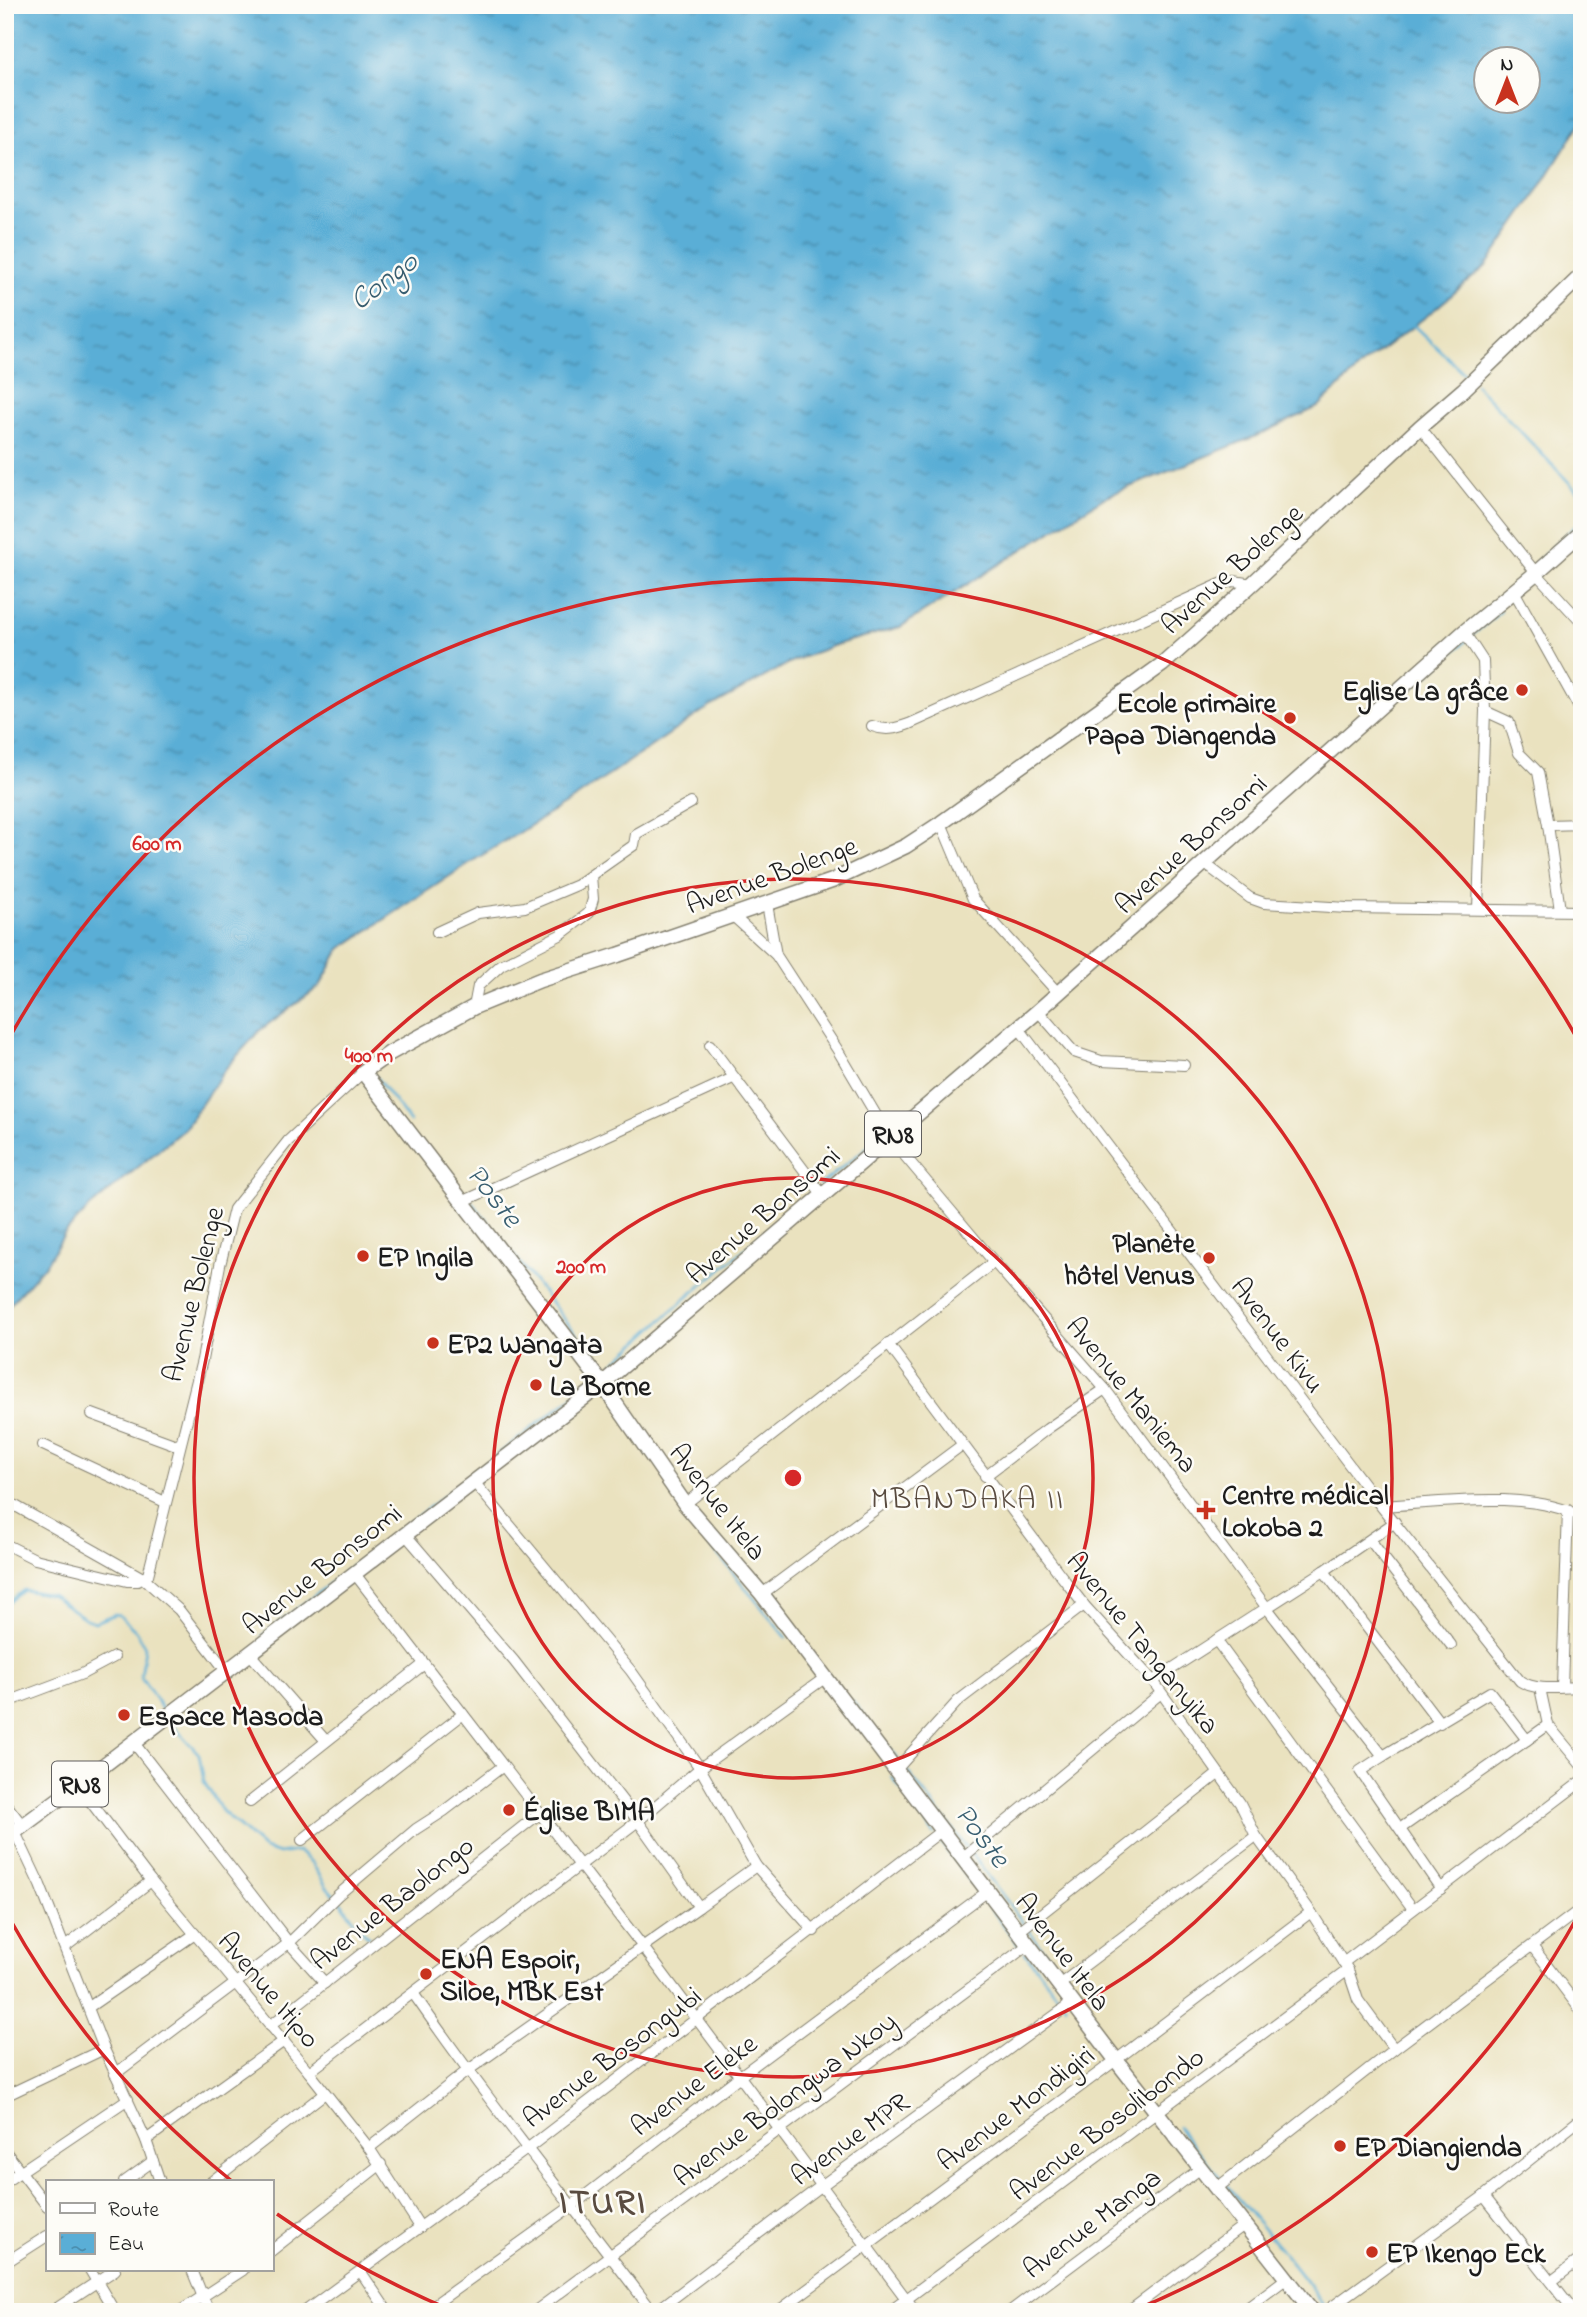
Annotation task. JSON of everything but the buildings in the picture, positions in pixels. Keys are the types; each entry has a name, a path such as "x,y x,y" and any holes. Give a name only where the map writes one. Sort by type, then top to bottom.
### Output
{"street":[{"name":"Avenue Bolenge","path":"143,1578 148,1575 202,1360 234,1209 288,1141 363,1072 390,1053 474,1007 540,980 832,881 906,846 1163,664 1463,390 1582,275"},
{"path":"1420,427 1536,573 1582,623"},
{"name":"Avenue Bonsomi","path":"14,1832 78,1786 602,1384 1038,1011 1464,632 1582,531"},
{"path":"872,726 895,729 909,724 1223,583 1234,581 1252,584"},
{"path":"1514,591 1582,713"},
{"path":"1464,632 1483,661 1485,711 1478,909"},
{"path":"1485,711 1509,722 1519,753 1538,772 1560,910"},
{"path":"437,932 478,913 525,907 576,886 634,845 636,834 691,803"},
{"path":"941,823 973,899 1058,993"},
{"path":"1548,825 1582,824"},
{"path":"1204,863 1250,898 1264,903 1348,908 1582,911"},
{"path":"474,1007 478,986 501,965 560,935 589,913 593,899 591,876"},
{"path":"767,904 776,955"},
{"path":"733,916 776,955"},
{"name":"Avenue Maniema","path":"776,955 837,1049 889,1137 1105,1389 1267,1608 1383,1756"},
{"path":"1038,1011 1074,1052 1101,1061 1184,1065"},
{"name":"Avenue Kivu","path":"1018,1027 1382,1506 1520,1681 1540,1688"},
{"path":"710,1045 822,1194"},
{"name":"Avenue Itela","path":"363,1072 602,1384 685,1504 762,1594 1072,2003 1312,2312"},
{"path":"463,1202 733,1078"},
{"path":"685,1504 994,1262"},
{"name":"Avenue Tanganyika","path":"888,1344 1084,1605 1153,1681 1240,1803 1256,1836 1346,1966 1358,2000 1394,2049"},
{"path":"985,1476 1105,1389"},
{"path":"92,1414 179,1446"},
{"path":"43,1445 165,1502"},
{"path":"762,1594 962,1445"},
{"path":"474,1482 631,1671 700,1768 756,1866 814,1931"},
{"path":"5,1500 143,1578 179,1610 227,1672"},
{"path":"1382,1506 1514,1500 1568,1510 1582,1517"},
{"path":"1562,1687 1568,1510"},
{"path":"1153,1681 1395,1522"},
{"path":"405,1534 514,1661 638,1821 699,1907"},
{"path":"1370,1540 1451,1645"},
{"path":"5,1544 35,1559 127,1581 143,1578"},
{"path":"1324,1571 1440,1723"},
{"path":"355,1574 643,1947 916,2312"},
{"path":"895,1771 958,1701 1084,1605"},
{"path":"1216,1640 1413,1909"},
{"path":"250,1654 326,1741"},
{"path":"5,1703 82,1674 114,1657"},
{"path":"250,1802 424,1664"},
{"path":"309,2072 638,1821 700,1768 826,1677"},
{"path":"1582,1687 1540,1688 1548,1725 1582,1766"},
{"path":"1441,1889 1360,1771 1490,1692 1527,1740"},
{"path":"962,1858 1161,1693"},
{"path":"302,1840 463,1714"},
{"path":"1401,1828 1548,1725"},
{"path":"134,1743 289,1944 325,1983"},
{"path":"115,2074 289,1944 338,1895 406,1837 503,1766"},
{"path":"1018,1932 1218,1773"},
{"name":"Avenue Bosolibondo","path":"889,2312 1157,2113 1346,1966 1413,1909 1582,1781"},
{"name":"Avenue Itipo","path":"78,1786 151,1881 369,2148 420,2227"},
{"path":"5,1803 14,1832 40,1885 104,2049 146,2140 159,2180"},
{"name":"Avenue Baolongo","path":"270,2026 540,1813"},
{"name":"Avenue Bosongubi","path":"304,2312 527,2149 941,1831"},
{"path":"1059,1985 1256,1836"},
{"path":"369,2148 467,2071 756,1866"},
{"path":"65,1947 151,1881"},
{"name":"Avenue Eleke","path":"424,2312 573,2205 740,2076 988,1891"},
{"path":"1217,2189 1394,2049 1582,1908"},
{"name":"Avenue Mondigiri","path":"777,2312 1311,1912"},
{"path":"89,2007 195,1934"},
{"name":"Avenue Bolongwa Nkoy","path":"534,2312 1028,1945"},
{"path":"1532,1946 1582,2012"},
{"path":"413,1993 467,2071 654,2312"},
{"name":"Avenue MPR","path":"654,2312 1072,2003"},
{"path":"146,2140 284,2041"},
{"path":"5,2096 104,2049"},
{"path":"214,2180 325,2093"},
{"path":"5,2182 128,2099"},
{"path":"1325,2312 1484,2196 1582,2118"},
{"path":"5,2151 46,2205"},
{"path":"127,2180 153,2161"},
{"path":"273,2249 381,2164"},
{"name":"Avenue Manga","path":"1009,2312 1201,2168"},
{"path":"1484,2196 1575,2312"},
{"path":"1128,2312 1244,2225"},
{"path":"5,2263 46,2237"},
{"path":"1552,2281 1582,2259"},
{"path":"91,2272 115,2312"},
{"path":"51,2312 112,2272"},
{"path":"193,2272 209,2312"},
{"path":"179,2312 240,2272"},
{"path":"361,2272 388,2312"},
{"path":"1242,2312 1287,2278"}],"water":[{"name":"Congo","path":"5,5 1582,5 1582,121 1534,197 1486,266 1365,363 1318,407 1261,434 1107,496 900,627 838,644 793,661 703,711 577,797 471,862 340,949 320,986 260,1030 226,1068 185,1128 89,1208 65,1233 46,1264 5,1310"}],"waterway":[{"path":"1412,324 1468,377"},
{"path":"1475,384 1582,496"},
{"path":"1533,566 1582,520"},
{"path":"1471,636 1501,611"},
{"path":"1413,687 1466,641"},
{"name":"Poste","path":"376,1077 410,1122"},
{"path":"820,1185 880,1137"},
{"path":"600,1376 684,1300 815,1190"},
{"name":"Poste","path":"472,1202 606,1372"},
{"name":"Poste","path":"613,1380 637,1423"},
{"path":"262,1636 592,1382"},
{"path":"695,1527 787,1638"},
{"path":"5,1605 24,1590 51,1595 86,1619 95,1622 119,1615 136,1631 145,1647 141,1677 164,1712"},
{"name":"Poste","path":"853,1702 967,1848"},
{"path":"169,1721 199,1754 204,1782 222,1811 264,1849 279,1854 298,1851 312,1863 334,1895"},
{"path":"892,1777 934,1834"},
{"path":"938,1839 1021,1948"},
{"name":"Poste","path":"971,1853 1024,1924"},
{"path":"339,1900 369,1937"},
{"name":"Poste","path":"1028,1929 1064,1977"},
{"path":"1025,1953 1066,2006"},
{"name":"Poste","path":"1067,1983 1088,2011"},
{"name":"Poste","path":"1178,2127 1272,2239 1326,2309"}],"place":[{"name":"Eglise La grâce","path":"1522,690"},
{"name":"Ecole primaire Papa Diangenda","path":"1290,718"},
{"name":"EP Ingila","path":"363,1256"},
{"name":"Planète hôtel Venus","path":"1209,1258"},
{"name":"EP2 Wangata","path":"433,1343"},
{"name":"La Borne","path":"536,1385"},
{"name":"Centre médical Lokoba 2","path":"1206,1510"},
{"name":"Espace Masoda","path":"124,1715"},
{"name":"Église BIMA","path":"509,1810"},
{"name":"ENA Espoir, Siloe, MBK Est","path":"426,1974"},
{"name":"EP Diangienda","path":"1340,2146"},
{"name":"EP Ikengo Eck","path":"1372,2252"}],"district":[{"name":"MBANDAKA II","path":"968,1498"},
{"name":"ITURI","path":"603,2201"}]}
